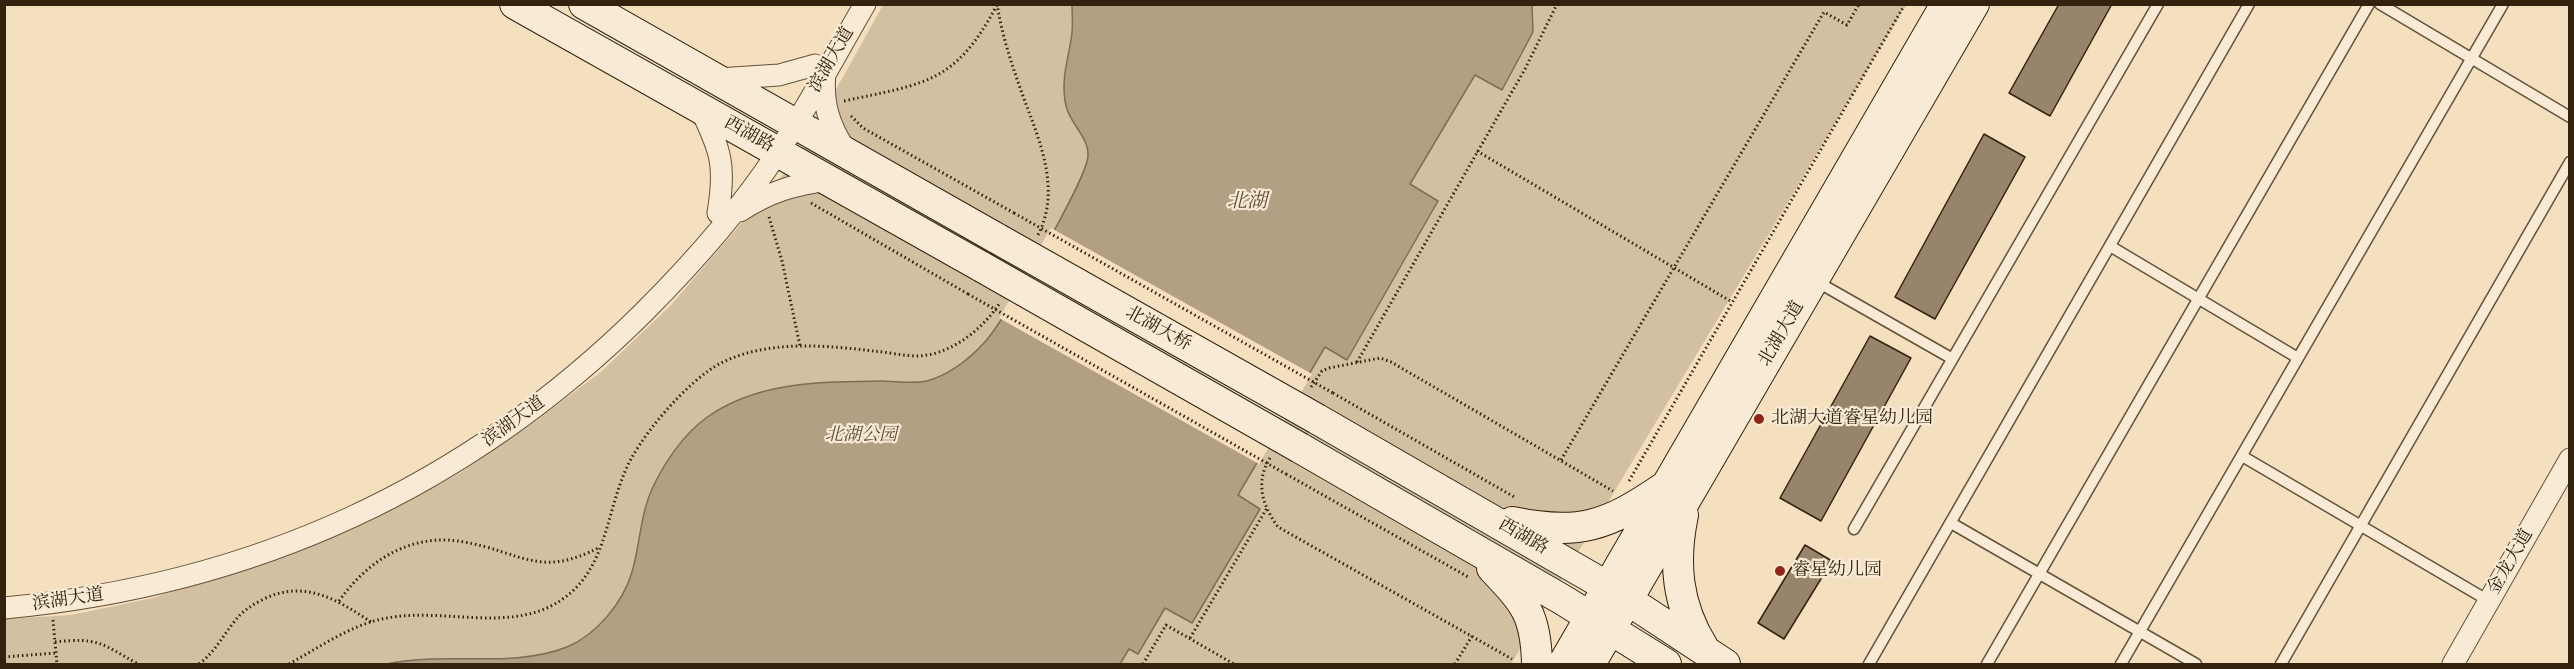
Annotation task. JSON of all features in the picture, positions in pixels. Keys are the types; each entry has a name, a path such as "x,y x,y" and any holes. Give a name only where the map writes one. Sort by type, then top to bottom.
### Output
{"main road":[{"name":"西湖路","path":"515,4 982,267"},
{"name":"西湖路","path":"584,4 998,239"},
{"name":"北湖大道","path":"1563,664 1601,623 1677,492 1946,4"},
{"name":"北湖大道","path":"1677,492 1813,280 1974,4"},
{"name":"北湖大桥","path":"998,239 1317,418"},
{"name":"北湖大桥","path":"982,267 1300,448"},
{"name":"西湖路","path":"1317,418 1618,593 1715,657"},
{"name":"西湖路","path":"1300,448 1472,546 1666,664"},
{"path":"1487,516 1546,529 1577,528 1602,523 1677,492 1679,590 1690,626 1715,657"},
{"path":"1472,546 1515,592 1528,610 1535,629 1537,664"},
{"name":"北湖大道","path":"1590,664 1601,623"}],"street":[{"name":"滨湖大道","path":"820,68 850,4"},
{"name":"滨湖大道","path":"4,608 51,603 172,582 251,559 391,500 448,468 513,425 586,366 678,278 773,148 820,68 865,4"},
{"path":"717,79 770,76 820,68 835,103 835,136 846,152"},
{"path":"700,108 720,152 723,170 722,217 787,187 829,180"},
{"name":"滨湖大道","path":"4,594 94,584 169,568 247,546 387,488 452,450 560,370 669,270 722,217"},
{"name":"金龙大道","path":"2456,663 2488,601 2570,459"}],"lane":[{"path":"1854,529 2158,4"},
{"path":"1869,664 2249,4"},
{"path":"1987,664 2369,4"},
{"path":"2379,4 2570,117"},
{"path":"2121,664 2503,4"},
{"path":"2281,664 2570,162"},
{"path":"2110,246 2298,358"},
{"path":"1813,280 1951,358"},
{"path":"2242,456 2488,601"},
{"path":"1951,523 2196,664"}],"path":[{"path":"835,103 916,85 940,76 981,36 997,4"},
{"path":"997,4 1016,76 1043,148 1048,191 1042,227 1037,237"},
{"path":"1357,362 1525,69 1557,4"},
{"path":"1561,460 1824,12 1847,26 1859,4"},
{"path":"1625,486 1905,4"},
{"path":"835,103 863,128 1519,500"},
{"path":"1477,151 1732,302"},
{"path":"762,197 783,261 800,346"},
{"path":"805,201 1471,578"},
{"path":"289,664 372,622 388,618 430,615 511,618 543,612 566,597 590,571 601,547 624,474 660,417 720,363 760,350 800,346 842,347 919,356 950,348 977,329 1002,300"},
{"path":"1190,638 1267,508"},
{"path":"339,601 353,582 370,567 388,555 428,540 466,542 528,562 546,563 581,557 601,547"},
{"path":"199,664 209,657 247,609 271,596 289,591 307,590 339,601 372,622"},
{"path":"51,603 57,664"},
{"path":"1143,664 1166,624 1234,664"},
{"path":"1455,664 1472,636"},
{"path":"56,642 91,640 106,644 138,664"},
{"path":"4,657 56,653"}],"green space":[{"name":"北湖公园","path":"883,5 1906,5 1511,664 5,664 5,619 71,615 153,598 302,549 376,517 455,476 536,421 602,371 672,304 799,156"}],"water":[{"name":"北湖","path":"1072,5 1532,5 1533,32 1502,90 1475,75 1410,184 1438,201 1347,360 1325,347 1238,495 1260,509 1192,623 1165,608 1138,654 1129,649 1120,664 387,664 409,660 523,657 546,654 578,642 607,617 622,595 632,572 645,510 652,489 675,450 706,418 746,397 790,386 836,382 927,381 950,371 977,350 993,332 1042,252 1074,193 1088,156 1086,143 1068,113 1064,96 1064,78 1072,30"}],"pier":[{"path":"1051,228 1312,374 1259,464 999,318"}],"building":[{"path":"2059,4 2112,4 2050,116 2009,93"},
{"path":"1984,134 2025,157 1935,319 1895,297"},
{"path":"1870,336 1911,358 1821,521 1780,498"},
{"path":"1805,545 1832,561 1784,639 1758,623"}],"place":[{"name":"北湖大道睿星幼儿园","path":"1759,419"},
{"name":"睿星幼儿园","path":"1780,571"}]}
